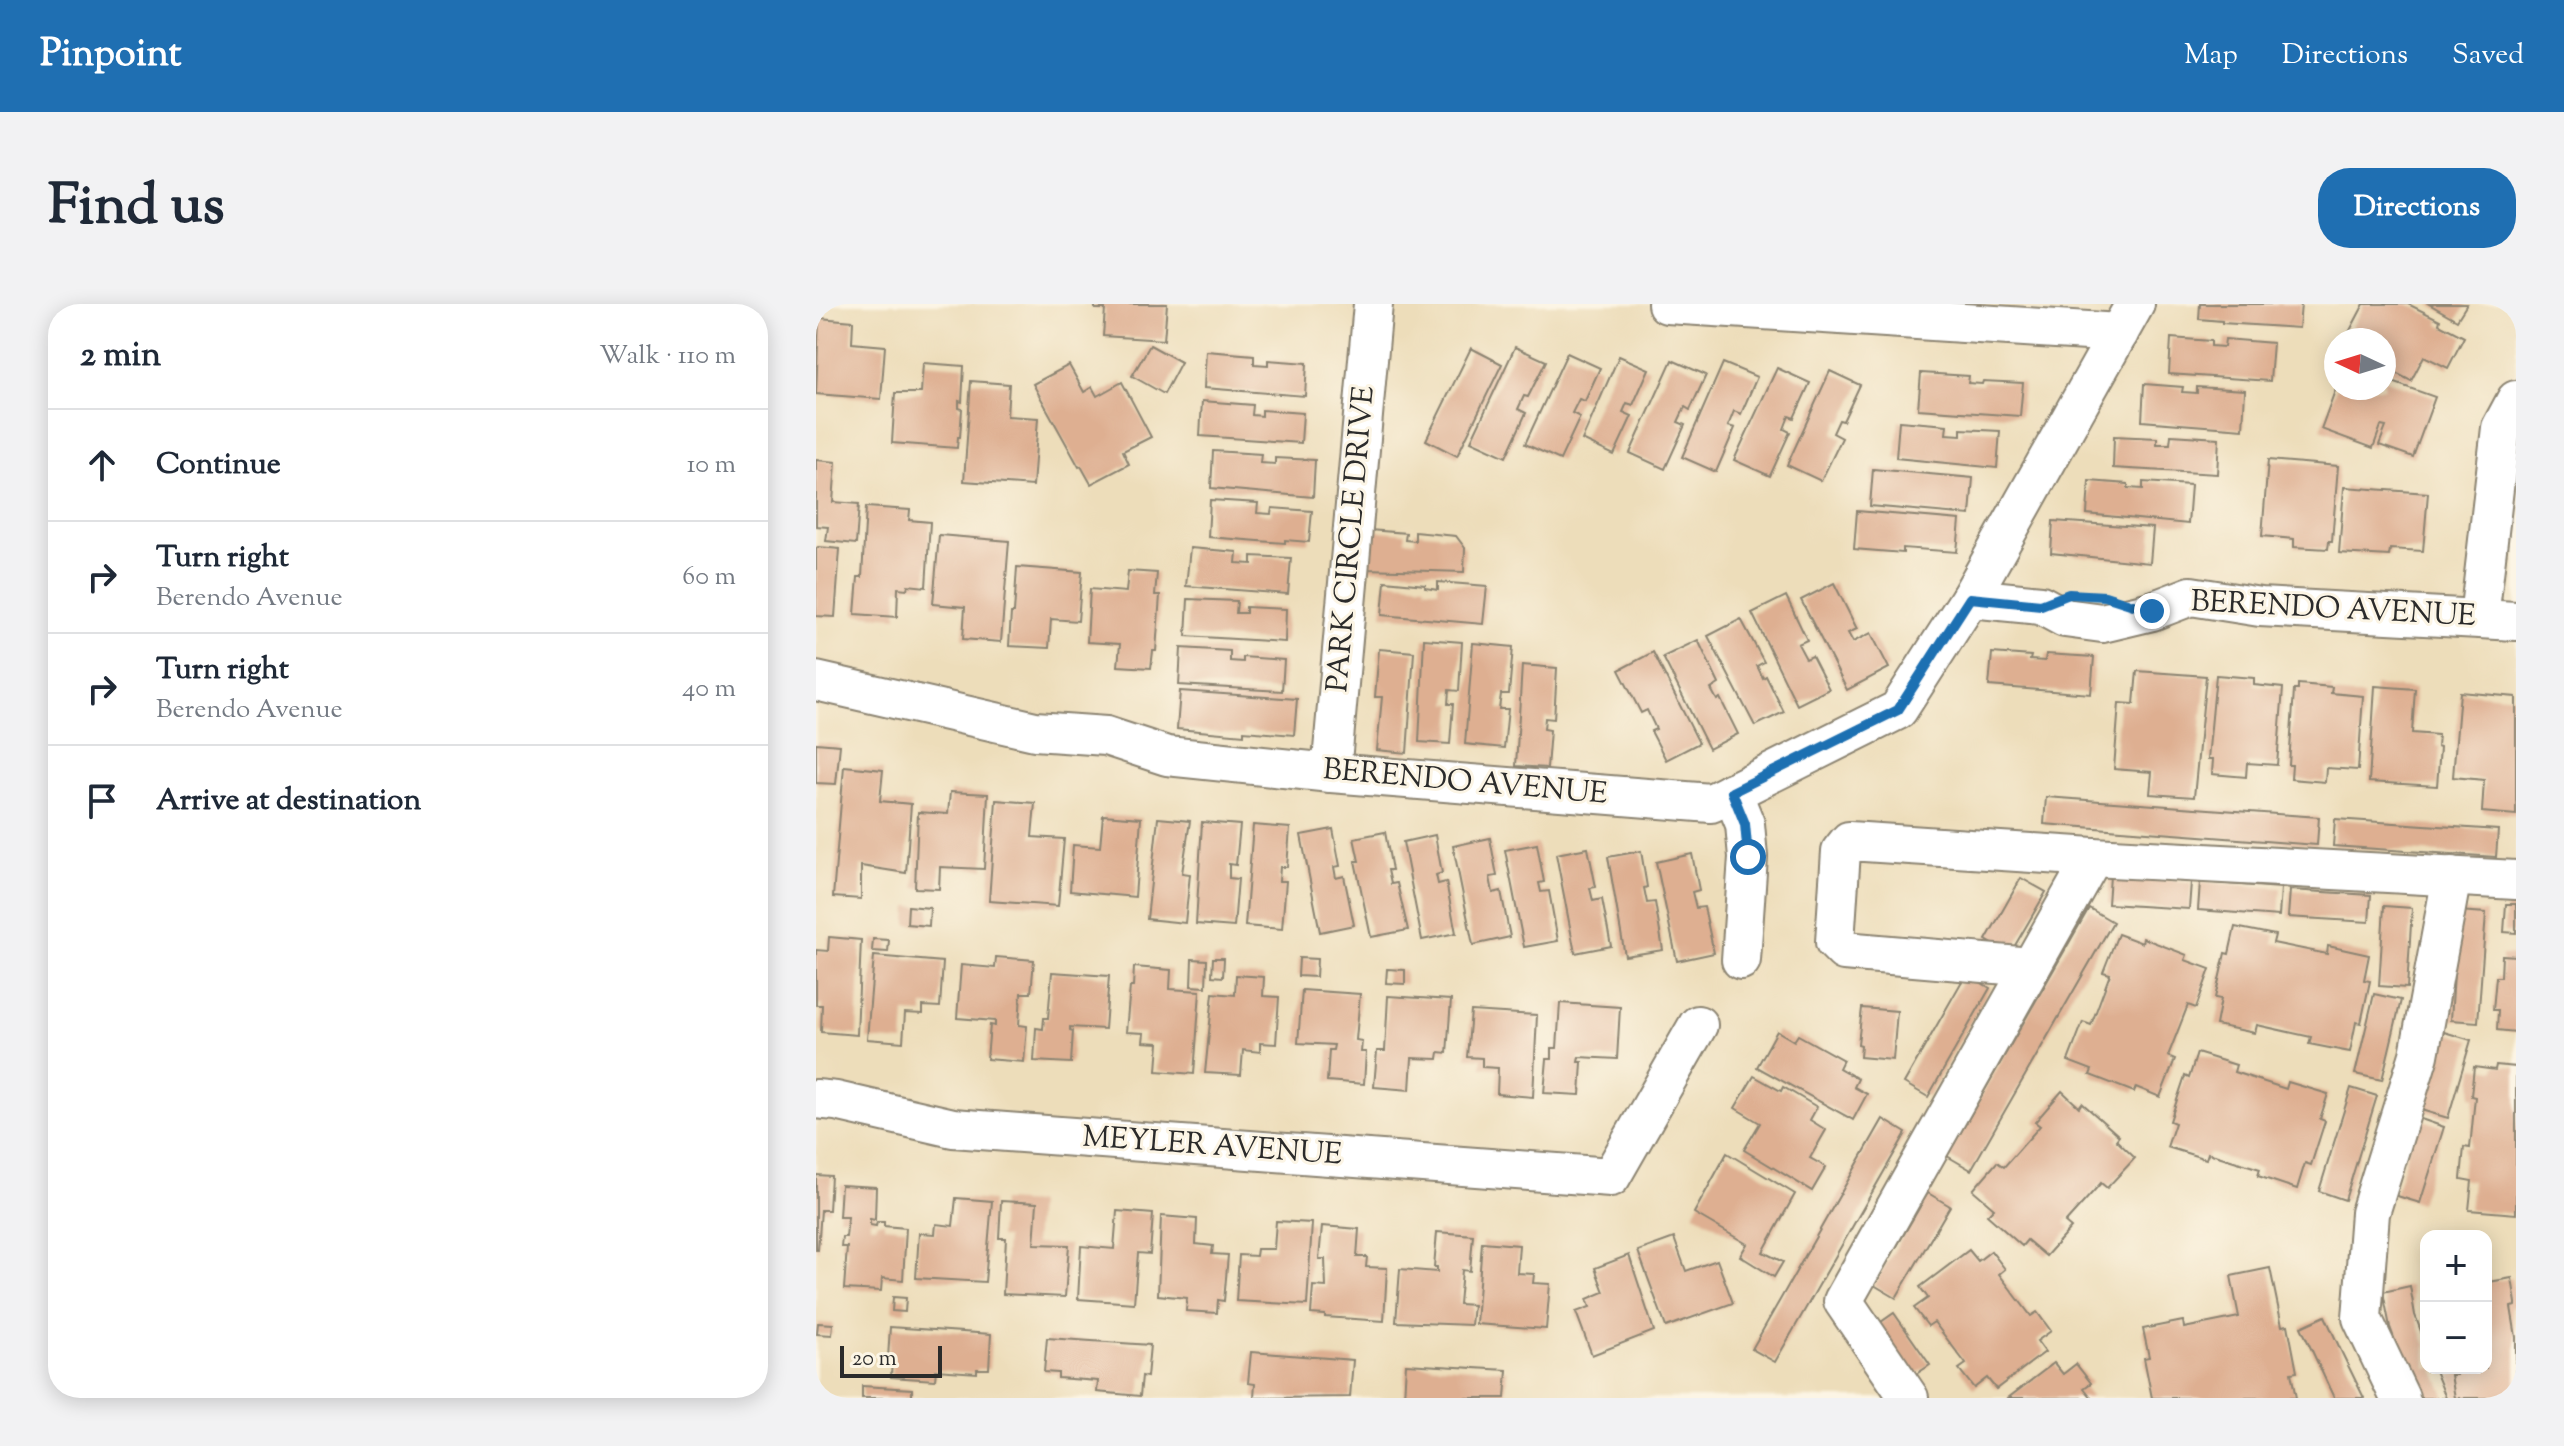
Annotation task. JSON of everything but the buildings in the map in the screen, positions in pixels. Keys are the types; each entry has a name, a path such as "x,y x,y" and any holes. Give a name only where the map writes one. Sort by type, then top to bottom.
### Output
{"street":[{"name":"PARK CIRCLE DRIVE","path":"1331,773 1373,304"},
{"path":"1667,304 2127,318 1970,598"},
{"path":"2498,619 2501,428 2516,400"},
{"name":"BERENDO AVENUE","path":"816,681 1035,731 1106,736 1167,756 1331,773 1711,803 1898,710 1970,598 2041,605 2069,594 2105,596 2152,611 2191,596 2260,607 2498,619"},
{"path":"1732,792 1745,824 1748,857 1741,960"},
{"path":"2031,967 1844,951 1835,942 1841,851 1849,841 2516,880"},
{"path":"1909,1398 1843,1301 2093,857"},
{"path":"2400,1398 2362,1318 2370,1213 2419,1055 2452,876"},
{"name":"MEYLER AVENUE","path":"816,1099 953,1128 1611,1177 1698,1025"}],"route":[{"path":"1748,857 1745,824 1732,792 1898,710 1970,598 2041,605 2069,594 2105,596 2152,611"}]}
